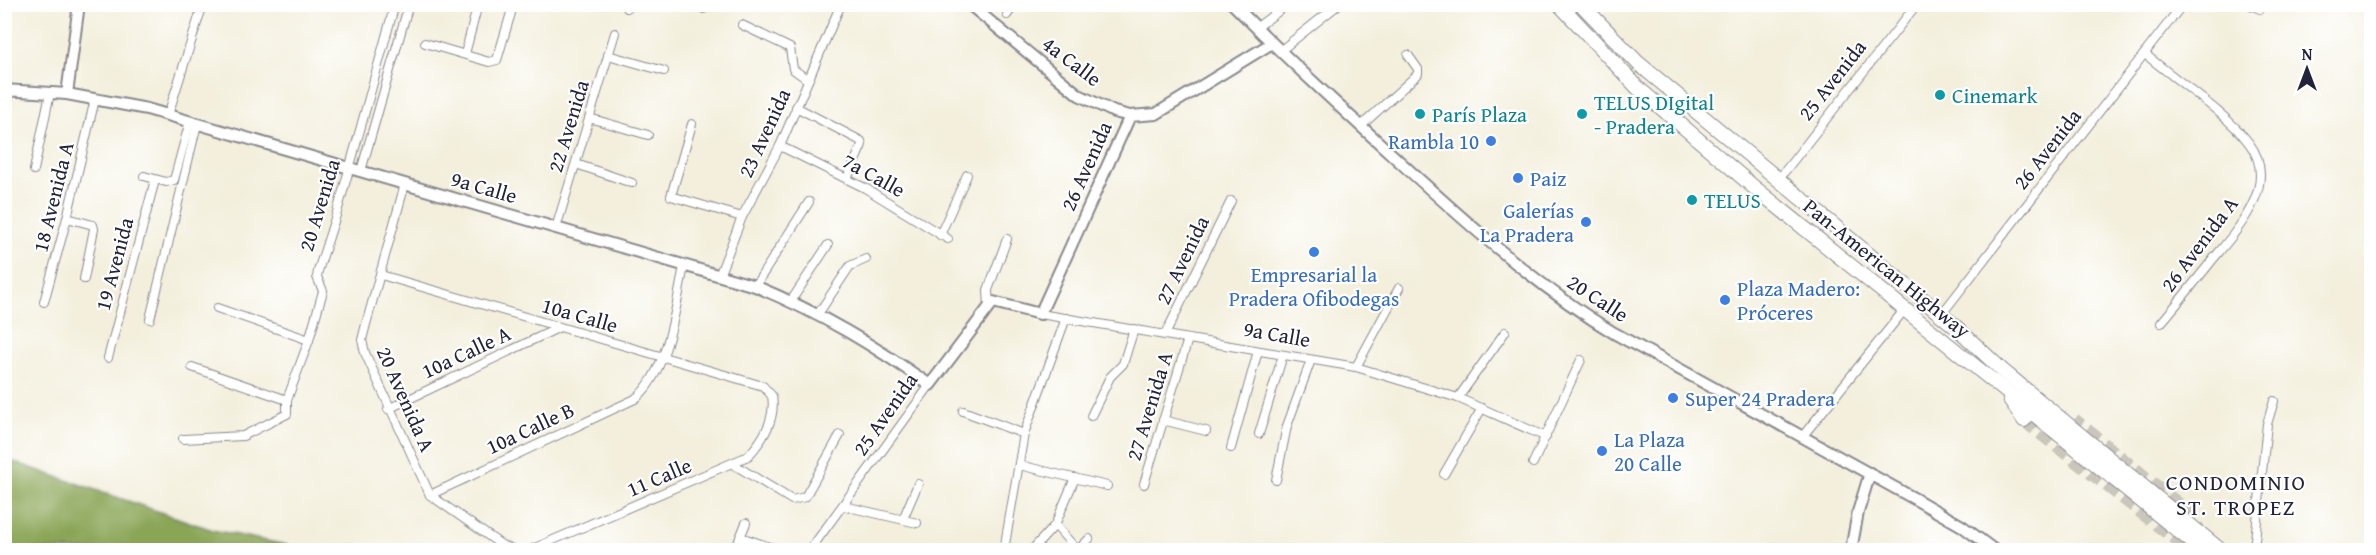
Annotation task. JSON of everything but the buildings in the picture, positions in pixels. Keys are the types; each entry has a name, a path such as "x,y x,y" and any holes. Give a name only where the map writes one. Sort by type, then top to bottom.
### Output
{"highway":[{"name":"Pan-American Highway","path":"1559,4 1638,88 1756,189 2196,548"},
{"name":"Pan-American Highway","path":"1581,4 1638,63 1971,340 2004,372 2220,550"},
{"path":"1971,340 2002,360 2074,420"},
{"path":"2002,388 2024,420"}],"street":[{"path":"67,94 80,4"},
{"path":"168,115 203,4"},
{"name":"20 Avenida","path":"356,170 395,4"},
{"name":"20 Avenida","path":"183,440 243,436 286,414 287,399 309,340 323,291 317,277 318,271 356,170 409,4"},
{"path":"465,54 478,4"},
{"path":"425,43 497,60 510,10 498,4"},
{"name":"23 Avenida","path":"719,276 742,217 780,146 841,4"},
{"name":"4a Calle","path":"969,4 1080,95 1114,112 1130,116"},
{"path":"1007,15 1015,4"},
{"name":"20 Calle","path":"1233,4 1361,126 1510,259 1568,304 1614,333 1962,526 1994,550"},
{"path":"1256,28 1288,4"},
{"path":"1276,47 1339,4"},
{"name":"25 Avenida","path":"1778,180 1917,4"},
{"name":"26 Avenida","path":"1941,315 2183,4"},
{"path":"2248,4 2260,9"},
{"path":"742,26 790,48 793,69 808,80"},
{"name":"22 Avenida","path":"556,228 615,33"},
{"name":"26 Avenida","path":"1040,314 1130,116 1156,114 1276,47"},
{"name":"26 Avenida A","path":"2145,54 2239,132 2259,160 2260,178 2256,197 2246,219 2161,323"},
{"path":"608,55 664,71"},
{"path":"1361,126 1418,74 1418,69 1408,55"},
{"path":"4,118 7,91"},
{"name":"9a Calle","path":"7,91 67,94 168,115 755,286 818,314 863,339 930,385"},
{"path":"34,170 50,93"},
{"name":"18 Avenida A","path":"44,302 68,218 95,99"},
{"path":"796,107 861,141 862,145 847,179"},
{"path":"589,118 648,135"},
{"path":"144,176 155,180 172,181 176,177 193,123"},
{"path":"150,319 193,123"},
{"path":"692,124 670,196 742,217"},
{"name":"7a Calle","path":"780,146 847,179 948,239"},
{"path":"576,164 632,183"},
{"path":"940,235 967,175"},
{"name":"19 Avenida","path":"108,358 155,180"},
{"name":"20 Avenida A","path":"405,184 362,340 388,409 430,495"},
{"name":"27 Avenida","path":"1165,335 1231,201"},
{"path":"755,286 809,202"},
{"path":"68,218 93,225 84,279"},
{"path":"991,304 988,290 1007,239"},
{"path":"791,301 828,245"},
{"path":"818,314 850,266 866,259"},
{"path":"662,357 684,266"},
{"name":"10a Calle","path":"381,275 768,390"},
{"path":"1356,367 1399,288"},
{"name":"9a Calle","path":"991,304 1356,367 1458,398 1546,436"},
{"name":"25 Avenida","path":"810,550 991,304"},
{"path":"217,308 309,340"},
{"path":"1802,437 1905,309"},
{"path":"1004,550 1005,521 1024,434 1066,318"},
{"name":"10a Calle A","path":"388,409 558,328"},
{"path":"1091,416 1110,377 1124,364 1134,329"},
{"path":"1458,398 1505,332"},
{"name":"27 Avenida A","path":"1144,484 1188,339"},
{"path":"1231,448 1258,351"},
{"path":"1259,434 1283,355"},
{"name":"10a Calle B","path":"430,495 635,399 653,381 662,357"},
{"path":"1276,480 1287,426 1311,360"},
{"path":"1533,462 1581,360"},
{"path":"192,367 287,399"},
{"name":"11 Calle","path":"530,550 734,464 747,456 763,438 771,418 773,404 768,390"},
{"path":"2254,550 2267,424 2274,401"},
{"path":"1444,474 1482,408"},
{"path":"963,411 1024,434"},
{"path":"1163,420 1206,431"},
{"path":"734,464 792,500 799,500 804,497 840,435"},
{"path":"1018,465 1107,486"},
{"path":"1851,550 1858,512 1870,473"},
{"path":"1032,550 1055,525 1075,478"},
{"path":"903,519 918,484"},
{"path":"430,495 514,550"},
{"path":"844,506 917,523"},
{"path":"735,550 746,523"},
{"path":"1055,525 1078,550 1089,539"},
{"path":"740,537 779,550"}],"green space":[{"path":"5,459 213,530 311,550 5,550"}],"tunnel":[{"path":"2024,420 2177,540 2189,541 2197,527 2190,514 2074,420"}],"place":[{"name":"Cinemark","path":"1940,95"},
{"name":"París Plaza","path":"1420,114"},
{"name":"TELUS DIgital - Pradera","path":"1582,114"},
{"name":"Rambla 10","path":"1491,141"},
{"name":"Paiz","path":"1518,178"},
{"name":"TELUS","path":"1692,200"},
{"name":"Galerías La Pradera","path":"1586,222"},
{"name":"Empresarial la Pradera Ofibodegas","path":"1314,252"},
{"name":"Plaza Madero: Próceres","path":"1725,300"},
{"name":"Super 24 Pradera","path":"1673,398"},
{"name":"La Plaza 20 Calle","path":"1602,451"}],"district":[{"name":"CONDOMINIO ST. TROPEZ","path":"2236,494"}]}
